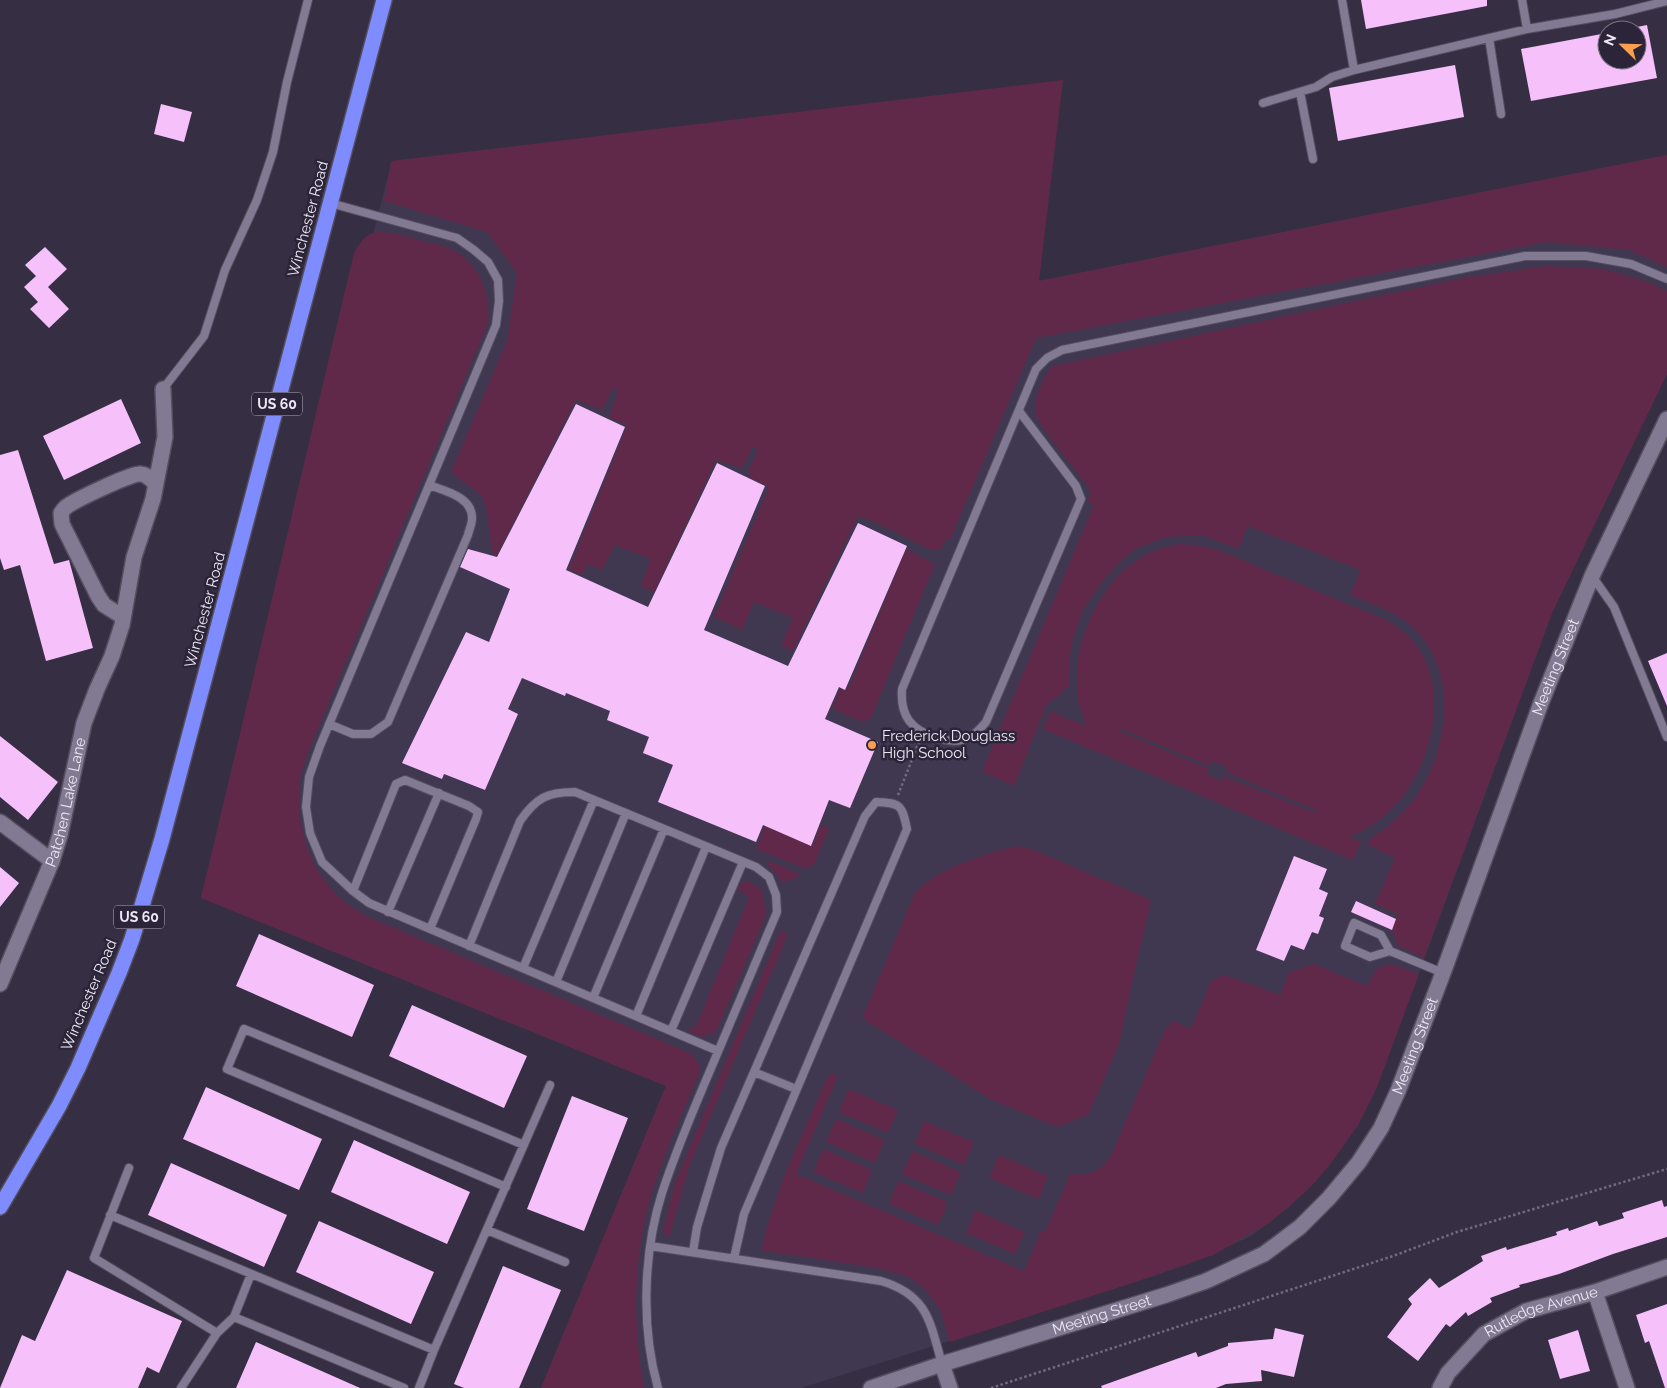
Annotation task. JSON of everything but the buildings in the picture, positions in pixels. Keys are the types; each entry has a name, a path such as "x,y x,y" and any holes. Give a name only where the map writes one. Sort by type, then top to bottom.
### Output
{"highway":[{"name":"Winchester Road","path":"0,1207 59,1106 78,1068 132,938 162,839 384,0"}],"street":[{"name":"Patchen Lake Lane","path":"0,984 52,861 60,835 84,723 112,656 123,617 134,557 152,499 165,437 162,389"},
{"name":"Meeting Street","path":"871,1388 1206,1281 1264,1254 1300,1227 1341,1184 1359,1162 1381,1128 1398,1091 1541,703 1592,576 1667,419"},
{"path":"123,617 104,605 98,596 62,524 61,513 65,507 74,502 118,481 138,474 145,474 155,483"},
{"path":"0,822 52,861"},
{"name":"Rutledge Avenue","path":"1440,1388 1448,1373 1484,1334 1526,1311 1595,1292 1667,1267"},
{"path":"1595,1292 1627,1388"},
{"path":"942,1364 950,1388"}],"lane":[{"path":"162,389 204,336 225,270 257,200 273,152 286,82 308,0"},
{"path":"1342,0 1354,70"},
{"path":"1522,0 1527,28"},
{"path":"1263,103 1316,87 1332,77 1354,70 1527,28 1615,14 1667,1"},
{"path":"1489,38 1501,114"},
{"path":"1300,92 1314,159"},
{"path":"330,203 457,238 488,262 498,280 499,301 496,325 329,724 309,777 306,807 310,833 322,862 369,903 718,1051"},
{"path":"1019,411 1076,486 1081,499 986,722 977,733 960,741 943,739 923,732 913,726 904,714 901,700 902,689 1036,369 1047,358 1062,350 1525,256 1586,256 1631,264 1667,279"},
{"path":"329,724 353,734 372,734 388,722 464,544 472,519 470,508 460,498 429,485"},
{"path":"1592,576 1614,608 1667,737"},
{"path":"353,891 396,784 405,780 469,806 478,812 430,929"},
{"path":"469,946 520,820 531,805 546,795 574,792 756,867 769,877 776,895 777,912 685,1129 662,1195 650,1246 647,1312 652,1367 658,1388"},
{"path":"388,912 438,793"},
{"path":"523,968 594,800"},
{"path":"693,1252 697,1227 721,1148 865,816 876,802 894,803 903,811 906,829 744,1214 734,1258"},
{"path":"556,982 626,813"},
{"path":"593,998 664,829"},
{"path":"636,1016 706,847"},
{"path":"671,1031 743,862"},
{"path":"1390,951 1370,957 1345,946 1354,923 1381,935 1390,951 1443,973"},
{"path":"506,1187 227,1069 244,1029 524,1145"},
{"path":"754,1072 796,1089"},
{"path":"419,1388 550,1084"},
{"path":"129,1168 94,1258 217,1332"},
{"path":"110,1215 434,1350"},
{"path":"487,1230 565,1262"},
{"path":"650,1246 881,1281 896,1286 920,1304 929,1319 942,1364"},
{"path":"181,1388 217,1332 234,1317 251,1274"},
{"path":"234,1317 404,1388"}],"path":[{"path":"894,803 923,732"},
{"path":"991,1388 1393,1256 1457,1232 1667,1169"}],"shaded area":[{"path":"1063,80 1039,281 1667,155 1667,267 1629,250 1547,242 1036,338 950,540 946,539 941,549 931,550 877,523 858,516 793,651 781,646 793,618 754,602 742,630 714,617 769,487 749,477 750,474 748,472 758,450 753,447 742,468 716,460 654,592 640,586 651,559 615,545 602,570 588,564 582,575 569,569 627,426 609,417 618,391 613,388 602,410 576,400 497,555 492,553 483,497 451,472 507,341 517,273 487,232 384,201 391,161"},
{"name":"Frederick Douglass High School","path":"1667,155 1667,373 1552,613 1377,1087 1358,1125 1317,1179 1288,1208 1251,1236 1194,1262 801,1388 541,1388 666,1086 201,898 392,161 1039,281"},
{"path":"377,232 441,245 463,256 477,272 486,292 489,312 488,323 308,752 300,778 299,810 301,826 311,856 327,884 344,902 366,916 690,1053 698,1061 700,1072 658,1174 646,1213 641,1238 636,1288 636,1313 644,1388 541,1388 666,1086 201,898 354,253 366,237"},
{"path":"1547,266 1604,269 1647,282 1667,291 1667,374 1552,613 1424,958 1399,946 1392,930 1398,914 1375,904 1395,858 1368,845 1371,838 1387,827 1405,810 1424,783 1434,760 1441,736 1444,711 1443,686 1436,662 1425,641 1408,623 1388,611 1350,595 1360,571 1358,569 1248,526 1238,549 1202,535 1166,537 1135,549 1101,583 1082,612 1073,638 1069,662 1069,686 1046,706 1014,786 983,772 1094,505 1088,501 1090,489 1051,439 1036,415 1037,395 1052,366 1468,277"},
{"path":"1178,544 1197,545 1218,550 1386,620 1413,641 1424,658 1431,676 1434,716 1424,757 1406,792 1394,806 1381,819 1349,837 1361,842 1353,860 1043,729 1050,711 1086,726 1078,698 1077,670 1080,650 1094,610 1118,576 1133,563 1152,551","holes":["1119,728 1210,766 1213,761 1227,767 1226,772 1316,810 1315,813 1224,776 1222,781 1207,774 1209,769 1119,731"]},
{"path":"906,549 935,564 871,718 862,722 833,709 833,706 840,689 848,690"},
{"path":"821,825 829,828 815,863 811,867 804,868 756,849 765,826 812,846"},
{"path":"1017,846 1036,851 1151,900 1119,1044 1089,1114 1057,1127 990,1099 862,1018 914,895 934,877 961,863"},
{"path":"770,861 798,873 799,876 785,882 782,881 767,864"},
{"path":"749,881 762,890 766,915 716,1032 701,1037 686,1030 694,1028 699,1019 749,897 738,889 740,884"},
{"path":"780,932 788,934 688,1169 669,1239 663,1231 675,1183"},
{"path":"1314,964 1367,986 1376,969 1391,964 1419,974 1377,1087 1358,1125 1332,1162 1303,1194 1269,1223 1213,1255 950,1342 940,1310 924,1288 907,1276 876,1268 761,1250 774,1205 791,1161 828,1075 832,1074 838,1076 796,1174 1024,1271 1041,1231 1045,1232 1070,1174 1088,1174 1093,1172 1110,1158 1166,1027 1169,1028 1172,1020 1191,1029 1211,981 1225,975 1280,995 1289,972"},
{"path":"849,1089 898,1110 888,1133 839,1112"},
{"path":"836,1119 885,1140 875,1163 826,1142"},
{"path":"924,1121 974,1142 964,1165 915,1144"},
{"path":"823,1149 872,1170 863,1193 813,1172"},
{"path":"912,1151 961,1172 951,1195 902,1174"},
{"path":"999,1155 1048,1176 1039,1199 989,1178"},
{"path":"898,1181 948,1202 938,1225 889,1204"},
{"path":"975,1210 1025,1232 1015,1254 966,1233"}],"place":[{"name":"Frederick Douglass High School","path":"872,745"}]}
